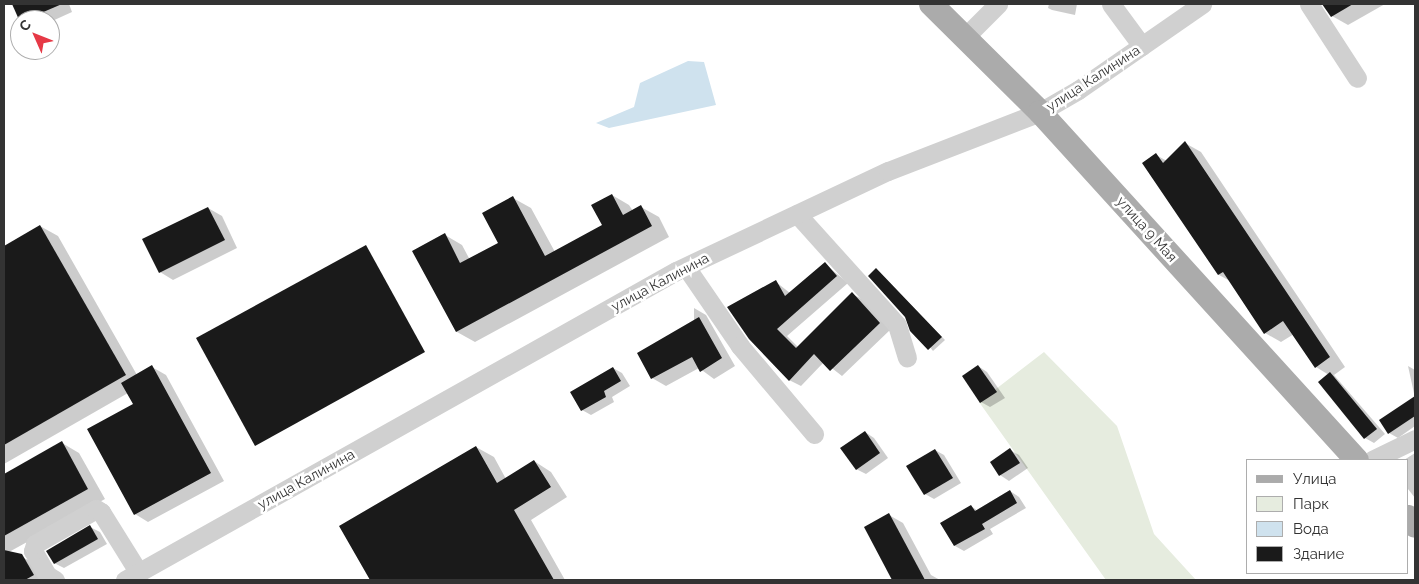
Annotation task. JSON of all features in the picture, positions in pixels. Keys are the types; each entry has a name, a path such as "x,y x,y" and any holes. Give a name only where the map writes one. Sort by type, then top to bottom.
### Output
{"main road":[{"name":"улица 9 Мая","path":"931,4 1040,112 1356,459"}],"street":[{"path":"965,37 998,4"},
{"path":"1111,4 1142,46"},
{"name":"улица Калинина","path":"132,576 686,267 888,172 1040,112 1142,46 1202,4"},
{"path":"1309,4 1357,78"},
{"path":"797,214 897,325 906,358"},
{"path":"686,267 740,346 814,434"},
{"path":"1374,459 1415,440"},
{"path":"55,580 47,575 33,551 35,544 96,510 101,512 132,576"}],"green space":[{"path":"1044,352 1117,426 1154,534 1196,580 1106,580 979,402"}],"water":[{"path":"688,61 704,62 716,105 609,128 596,123 634,107 640,83"}],"building":[{"path":"12,4 62,4 48,10 15,10"},
{"path":"1322,4 1353,4 1331,17"},
{"path":"1185,141 1330,357 1315,368 1283,321 1264,334 1223,272 1218,275 1142,163 1156,153 1163,163"},
{"path":"612,194 623,215 641,205 652,226 456,332 412,251 445,233 460,263 498,243 482,213 513,196 545,256 602,225 591,205"},
{"path":"208,207 225,240 159,273 142,239"},
{"path":"40,225 126,375 4,445 4,246"},
{"path":"366,245 425,352 255,446 196,338"},
{"path":"825,262 837,276 777,329 796,348 852,292 880,323 830,371 814,354 789,381 749,339 727,307 776,280 785,296"},
{"path":"876,268 942,337 928,350 910,331 905,317 868,276"},
{"path":"699,317 722,358 700,372 692,357 651,379 637,353"},
{"path":"152,365 211,473 134,515 87,429 133,404 121,383"},
{"path":"978,365 997,392 980,403 962,376"},
{"path":"613,367 621,381 604,391 606,397 581,411 570,392"},
{"path":"1330,372 1377,429 1364,439 1318,382"},
{"path":"1415,396 1415,416 1388,434 1379,420"},
{"path":"865,431 880,453 856,470 840,448"},
{"path":"62,441 88,489 4,536 4,474"},
{"path":"476,446 497,483 534,460 551,487 514,510 554,580 370,580 339,526"},
{"path":"1010,448 1020,463 999,476 990,462"},
{"path":"935,449 953,478 924,495 906,466"},
{"path":"1010,490 1017,503 982,524 985,529 954,546 940,523 971,505 975,511"},
{"path":"889,513 925,580 892,580 864,527"},
{"path":"90,525 98,539 54,564 46,551"},
{"path":"4,550 22,554 34,575 25,580 4,580"}]}
